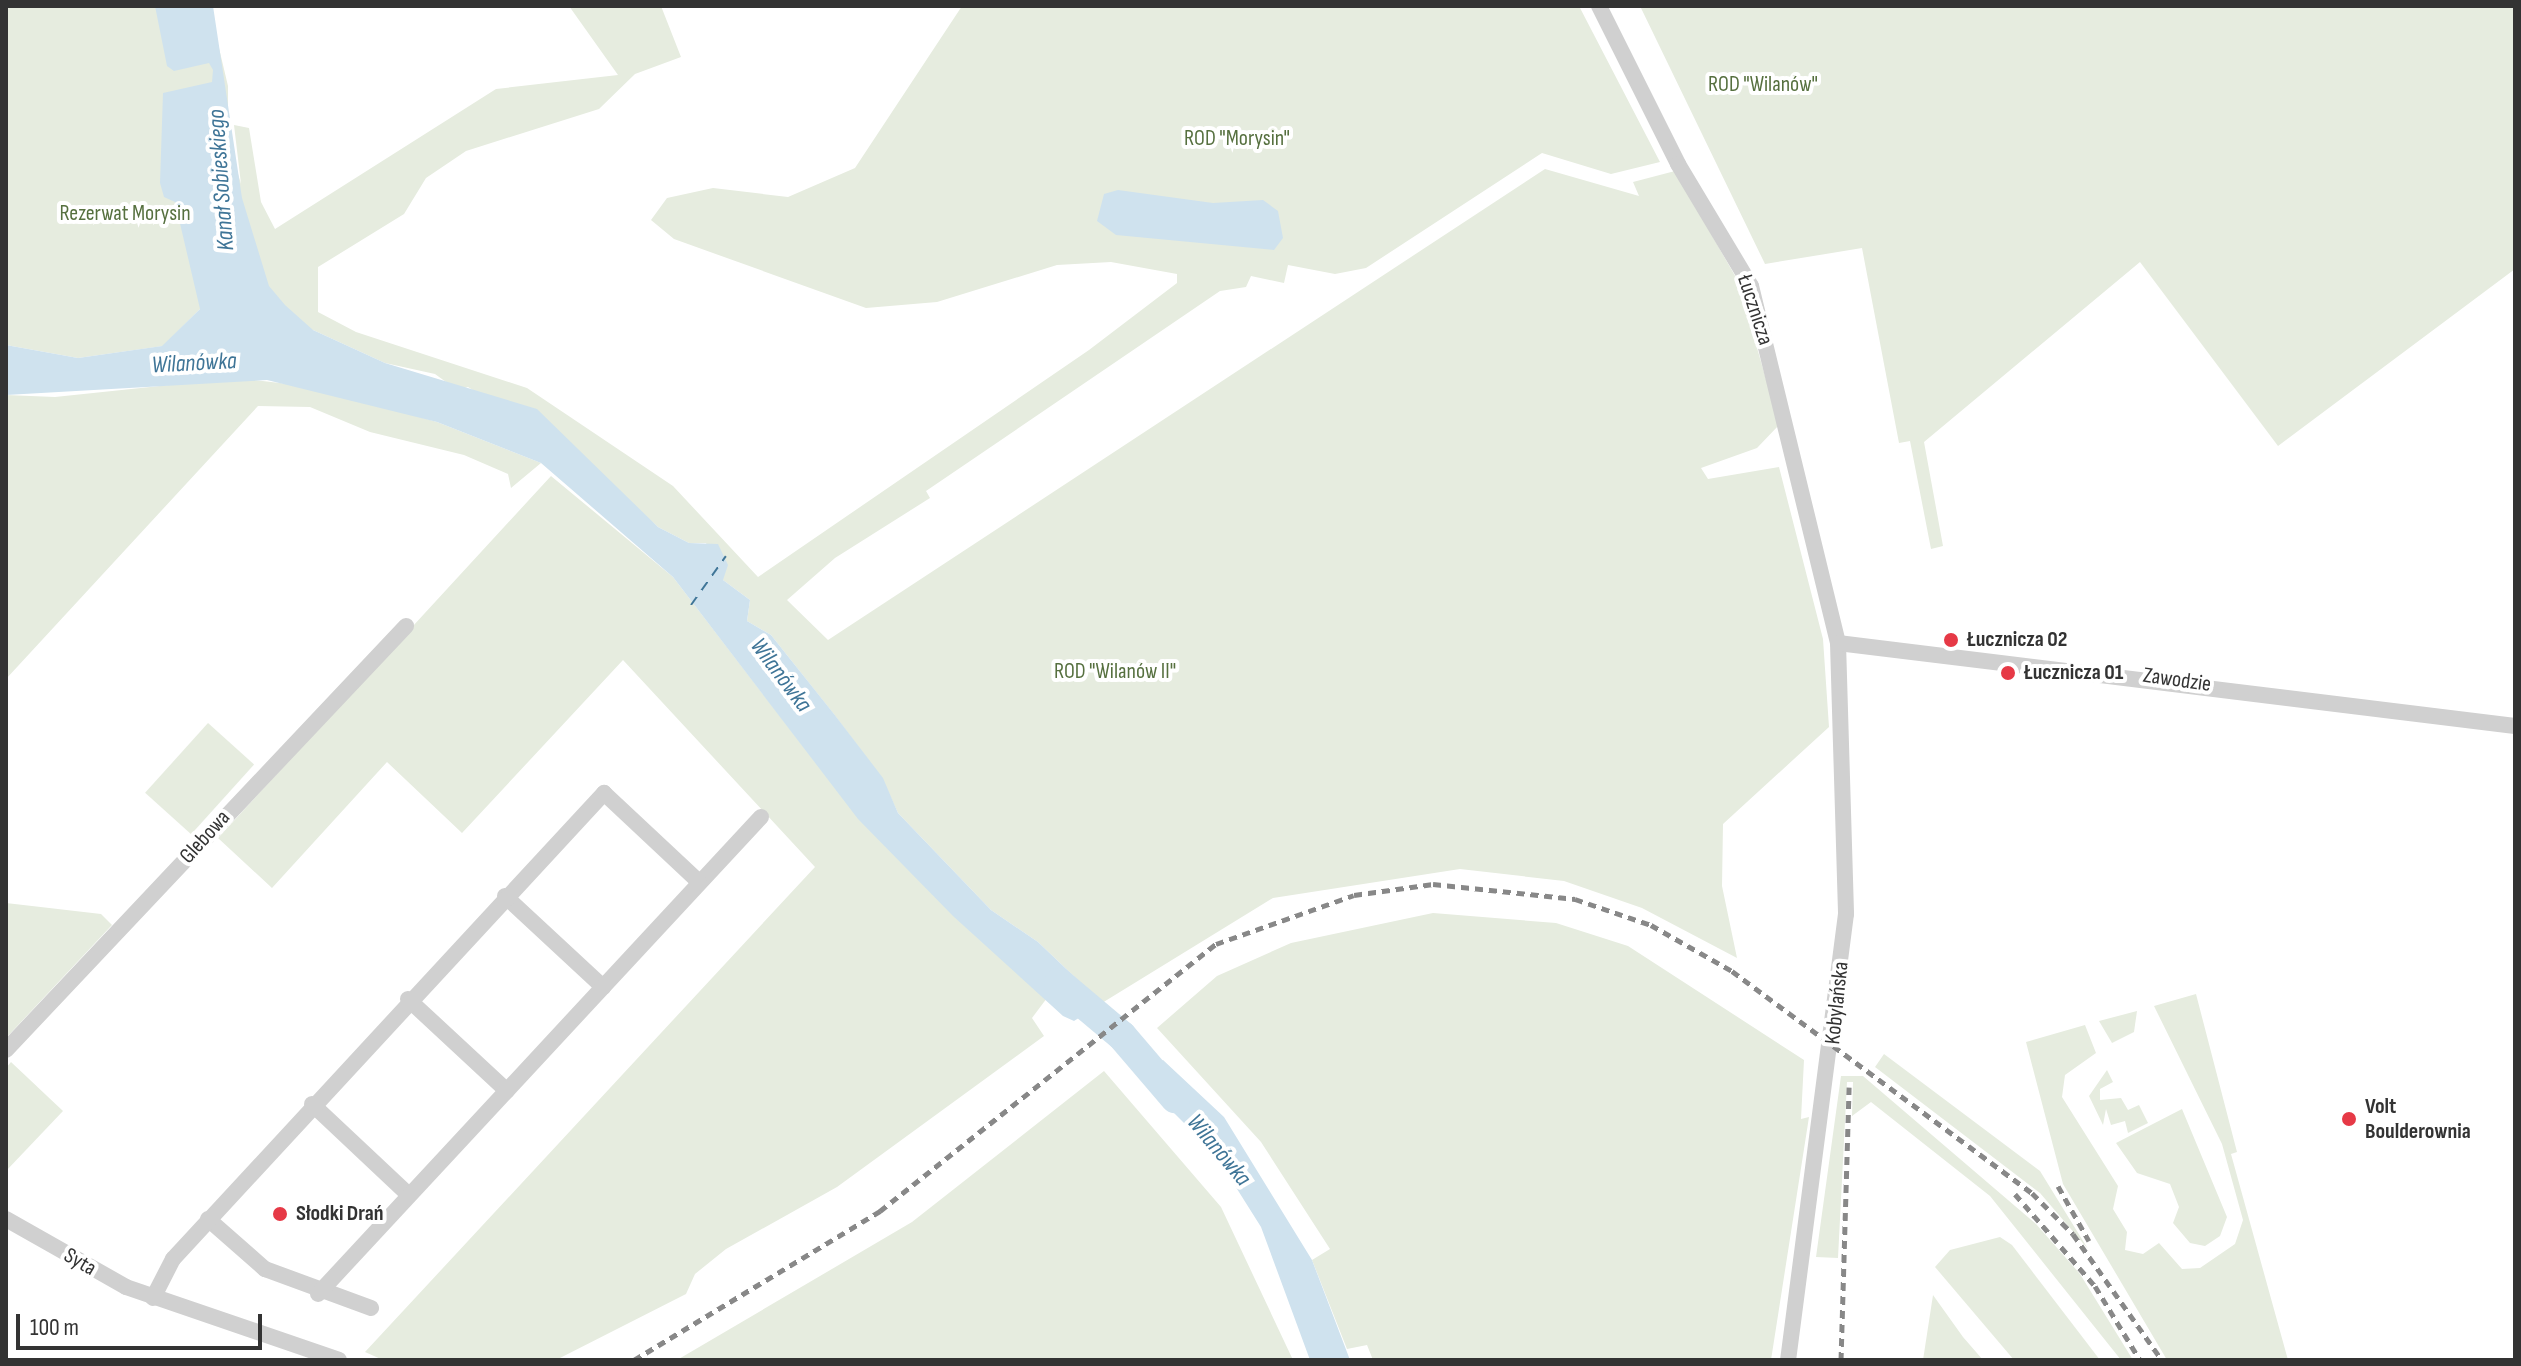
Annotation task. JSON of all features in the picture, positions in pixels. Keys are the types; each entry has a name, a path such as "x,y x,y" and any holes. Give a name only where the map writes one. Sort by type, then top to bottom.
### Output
{"street":[{"name":"Łucznicza","path":"1599,6 1650,114 1751,286 1838,643"},
{"name":"Glebowa","path":"6,1050 406,626"},
{"name":"Zawodzie","path":"1838,643 2515,726"},
{"name":"Kobylańska","path":"1788,1360 1846,914 1838,643"},
{"path":"153,1298 173,1259 208,1219 408,999 604,793 699,882"},
{"path":"318,1294 761,817"},
{"path":"505,896 603,987"},
{"path":"408,999 507,1091"},
{"path":"312,1104 409,1195"},
{"name":"Syta","path":"6,1219 153,1298 339,1360"},
{"path":"208,1219 265,1269 318,1294 371,1308"}],"green space":[{"path":"6,6 209,6 228,86 228,140 241,184 234,125 249,128 261,202 275,229 496,89 618,75 569,6 661,6 681,57 635,74 599,109 466,151 426,178 404,214 318,267 318,312 356,332 527,388 673,486 758,577 1089,350 1177,283 1177,274 1111,262 1057,265 937,302 866,308 674,239 651,220 667,198 713,188 788,197 855,168 962,6 1579,6 1660,162 1611,174 1542,153 1366,268 1335,274 1288,265 1284,283 1251,276 1246,287 1220,291 926,491 930,498 835,558 787,600 828,640 1545,169 1639,196 1633,182 1675,171 1738,281 1779,425 1757,448 1701,468 1708,479 1779,467 1823,639 1829,727 1723,824 1722,886 1737,958 1642,908 1564,881 1460,869 1273,898 1102,1003 1038,942 991,910 898,813 882,778 833,713 771,635 747,621 750,600 723,580 706,543 689,543 658,527 587,462 468,387 457,390 435,374 385,363 313,330 200,309 163,346 78,358 6,345"},
{"name":"ROD \"Wilanów\"","path":"1640,6 2515,6 2515,269 2278,446 2140,262 1924,442 1943,546 1931,549 1910,441 1899,443 1862,248 1765,264"},
{"path":"236,378 314,387 437,422 541,463 511,488 508,474 464,455 370,432 310,407 258,406 6,679 6,395 55,397"},
{"path":"551,476 673,577 859,819 1047,998 1032,1018 1044,1036 837,1187 726,1249 695,1274 686,1294 556,1360 383,1360 365,1352 815,867 623,660 462,833 387,762 272,888 218,838"},
{"path":"208,723 254,764 191,834 145,793"},
{"path":"6,903 101,914 112,925 6,1038"},
{"path":"1433,913 1556,923 1628,946 1804,1060 1801,1119 1809,1117 1771,1360 1373,1360 1367,1345 1347,1349 1312,1260 1330,1249 1261,1142 1157,1028 1217,976 1291,943"},
{"path":"2196,994 2237,1152 2231,1154 2288,1360 2167,1360 2063,1184 2026,1042 2085,1025 2096,1053 2065,1075 2062,1097 2118,1186 2113,1209 2127,1232 2125,1250 2143,1254 2159,1243 2182,1269 2200,1268 2235,1244 2243,1220 2222,1144 2154,1006"},
{"path":"2137,1011 2134,1032 2112,1043 2099,1021"},
{"path":"1884,1054 2040,1171 2088,1249 2040,1193 1875,1067"},
{"path":"11,1062 63,1111 6,1171 6,1068"},
{"path":"2107,1070 2113,1082 2100,1089 2100,1100 2121,1098 2128,1110 2139,1105 2148,1123 2128,1133 2125,1121 2111,1125 2106,1109 2103,1125 2089,1096"},
{"path":"1104,1071 1221,1207 1293,1360 677,1360 912,1222"},
{"path":"1841,1076 1863,1076 2036,1224 2080,1274 2133,1360 2121,1360 1990,1196 1871,1102 1852,1116 1853,1082 1847,1082 1838,1258 1816,1257"},
{"path":"2182,1109 2227,1217 2220,1236 2205,1246 2190,1243 2173,1223 2179,1207 2170,1184 2137,1173 2116,1143"},
{"path":"2000,1237 2012,1245 2100,1360 2014,1360 1935,1267 1950,1250"},
{"path":"1933,1295 1963,1337 1983,1360 1923,1360"}],"water":[{"name":"Kanał Sobieskiego","path":"155,6 213,6 242,198 269,286 285,305 313,330 385,363 537,409 658,527 689,543 718,544 728,565 723,580 750,600 747,621 771,635 834,714 883,778 898,813 991,910 1038,942 1102,1003 1074,1021 1063,1016 953,916 858,819 673,577 541,463 437,422 267,380 6,395 6,345 78,358 162,346 200,309 175,202 164,197 160,183 163,93 212,82 213,70 209,63 174,71 167,66"},
{"path":"1118,190 1213,203 1263,200 1278,211 1283,238 1274,250 1116,235 1097,221 1104,194"},
{"path":"1163,1060 1224,1117 1312,1260 1350,1360 1310,1360 1261,1227 1215,1154 1138,1077"}],"waterway":[{"name":"Wilanówka","path":"1059,983 1122,1036 1175,1098"}],"ferry route":[{"path":"691,605 726,556"}],"railway":[{"path":"634,1360 880,1211 1216,944 1354,895 1433,884 1575,899 1651,925 1732,971 2032,1193 2073,1234 2162,1360"},
{"path":"1841,1360 1849,1087"},
{"path":"2058,1186 2089,1241"},
{"path":"2015,1194 2095,1286 2140,1360"}],"place":[{"name":"Łucznicza 02","path":"1951,640"},
{"name":"Łucznicza 01","path":"2008,673"},
{"name":"Volt Boulderownia","path":"2349,1119"},
{"name":"Słodki Drań","path":"280,1214"}],"park label":[{"name":"ROD \"Morysin\"","path":"1237,139"},
{"name":"Rezerwat Morysin","path":"125,214"},
{"name":"ROD \"Wilanów II\"","path":"1115,672"}]}
